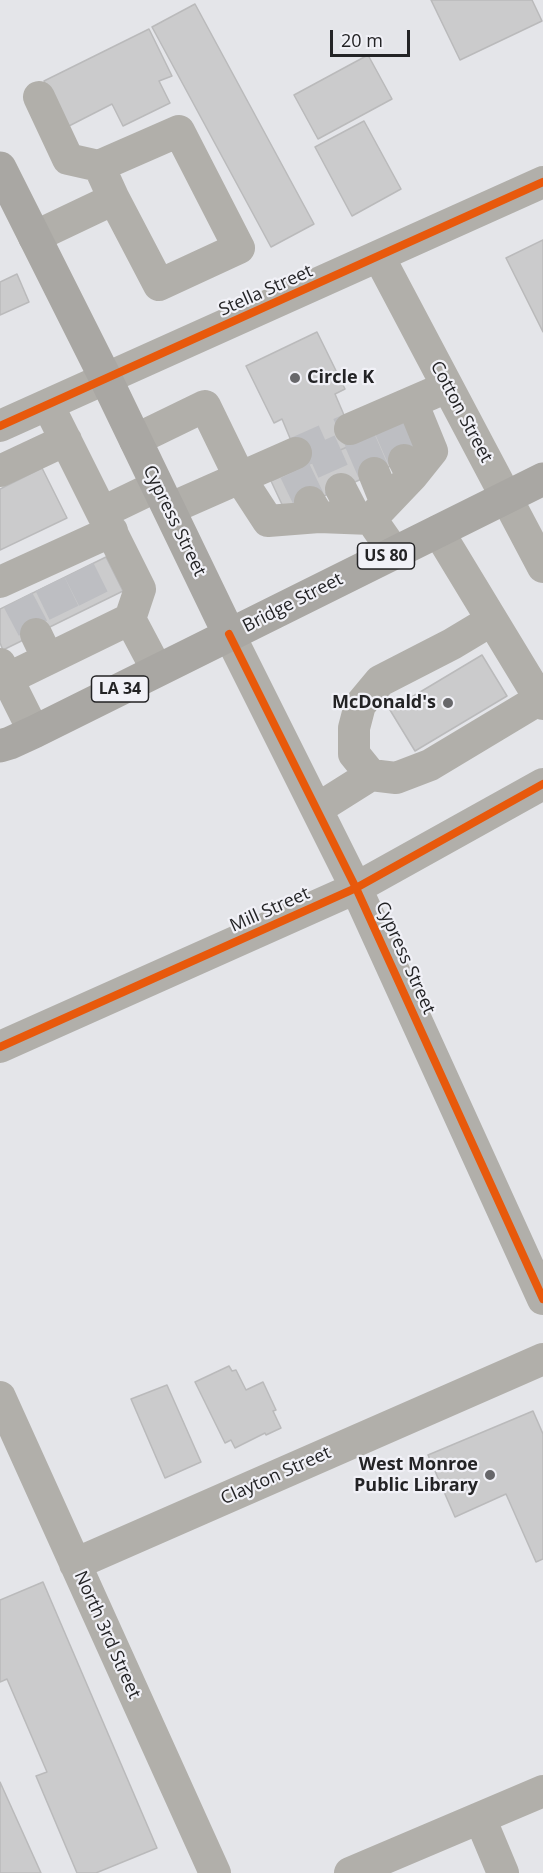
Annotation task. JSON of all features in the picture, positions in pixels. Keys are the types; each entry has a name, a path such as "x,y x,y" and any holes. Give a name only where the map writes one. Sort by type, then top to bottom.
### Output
{"main road":[{"name":"Cypress Street","path":"0,168 230,634"},
{"name":"Bridge Street","path":"11,743 543,478"}],"street":[{"path":"39,97 68,159 99,166 179,131 239,248 159,285 99,166"},
{"name":"Stella Street","path":"0,426 543,182"},
{"path":"34,237 114,199"},
{"name":"Cotton Street","path":"379,257 543,567"},
{"path":"355,432 396,415 447,387"},
{"path":"11,743 4,671 42,646 73,631 111,618 140,589 48,405"},
{"path":"135,440 206,406 240,478 268,521 315,510 371,513"},
{"path":"371,513 408,468 432,451 396,415"},
{"path":"0,471 66,440"},
{"path":"9,587 75,560 107,522 163,497 240,478 293,460"},
{"path":"371,513 374,473"},
{"path":"340,489 371,513 394,552"},
{"path":"317,809 371,775 396,778 430,765 542,701 438,531"},
{"path":"111,618 157,670"},
{"path":"371,775 354,754 354,728 360,705 380,681 452,644 492,620"},
{"name":"Cypress Street","path":"230,634 356,888 543,1299"},
{"name":"Mill Street","path":"0,1047 356,888 543,783"},
{"name":"Clayton Street","path":"75,1564 543,1359"},
{"name":"North 3rd Street","path":"0,1398 215,1873"},
{"path":"350,1873 543,1791"},
{"path":"480,1818 503,1873"}],"building":[{"path":"431,0 532,0 542,21 460,60"},
{"path":"195,4 314,224 271,247 152,27"},
{"path":"149,29 172,76 159,81 170,103 123,126 112,104 67,127 44,81"},
{"path":"368,55 392,99 318,139 294,95"},
{"path":"364,121 401,189 352,216 315,147"},
{"path":"543,240 543,332 506,258"},
{"path":"17,274 29,302 0,315 0,282"},
{"path":"317,332 345,389 335,394 356,443 302,467 282,419 274,423 246,366"},
{"path":"412,418 426,450 286,513 271,481"},
{"path":"42,468 67,518 0,550 0,489"},
{"path":"106,557 123,591 3,650 0,643 0,609"},
{"name":"McDonald's","path":"482,655 507,696 415,751 390,710"},
{"path":"229,1366 232,1371 236,1370 246,1390 263,1382 276,1410 273,1411 281,1428 235,1448 231,1440 225,1443 195,1382"},
{"path":"167,1385 201,1462 165,1478 131,1399"},
{"name":"West Monroe Public Library","path":"533,1411 543,1434 543,1559 536,1562 506,1494 455,1517 428,1455"},
{"path":"43,1582 157,1848 96,1873 77,1873 36,1776 47,1772 7,1679 0,1682 0,1600"},
{"path":"0,1782 41,1873 0,1873"}],"tunnel":[{"path":"390,428 404,460"},
{"path":"296,453 350,429"},
{"path":"360,441 374,473"},
{"path":"320,442 341,489"},
{"path":"295,471 310,502"},
{"path":"79,570 96,604"},
{"path":"50,584 67,619"},
{"path":"18,600 36,634"}],"cycle path":[{"path":"0,426 543,182"},
{"path":"229,634 356,888 543,1299"},
{"path":"0,1047 356,888 543,784"}],"place":[{"name":"Circle K","path":"295,378"},
{"name":"McDonald's","path":"448,703"},
{"name":"West Monroe Public Library","path":"490,1475"}]}
